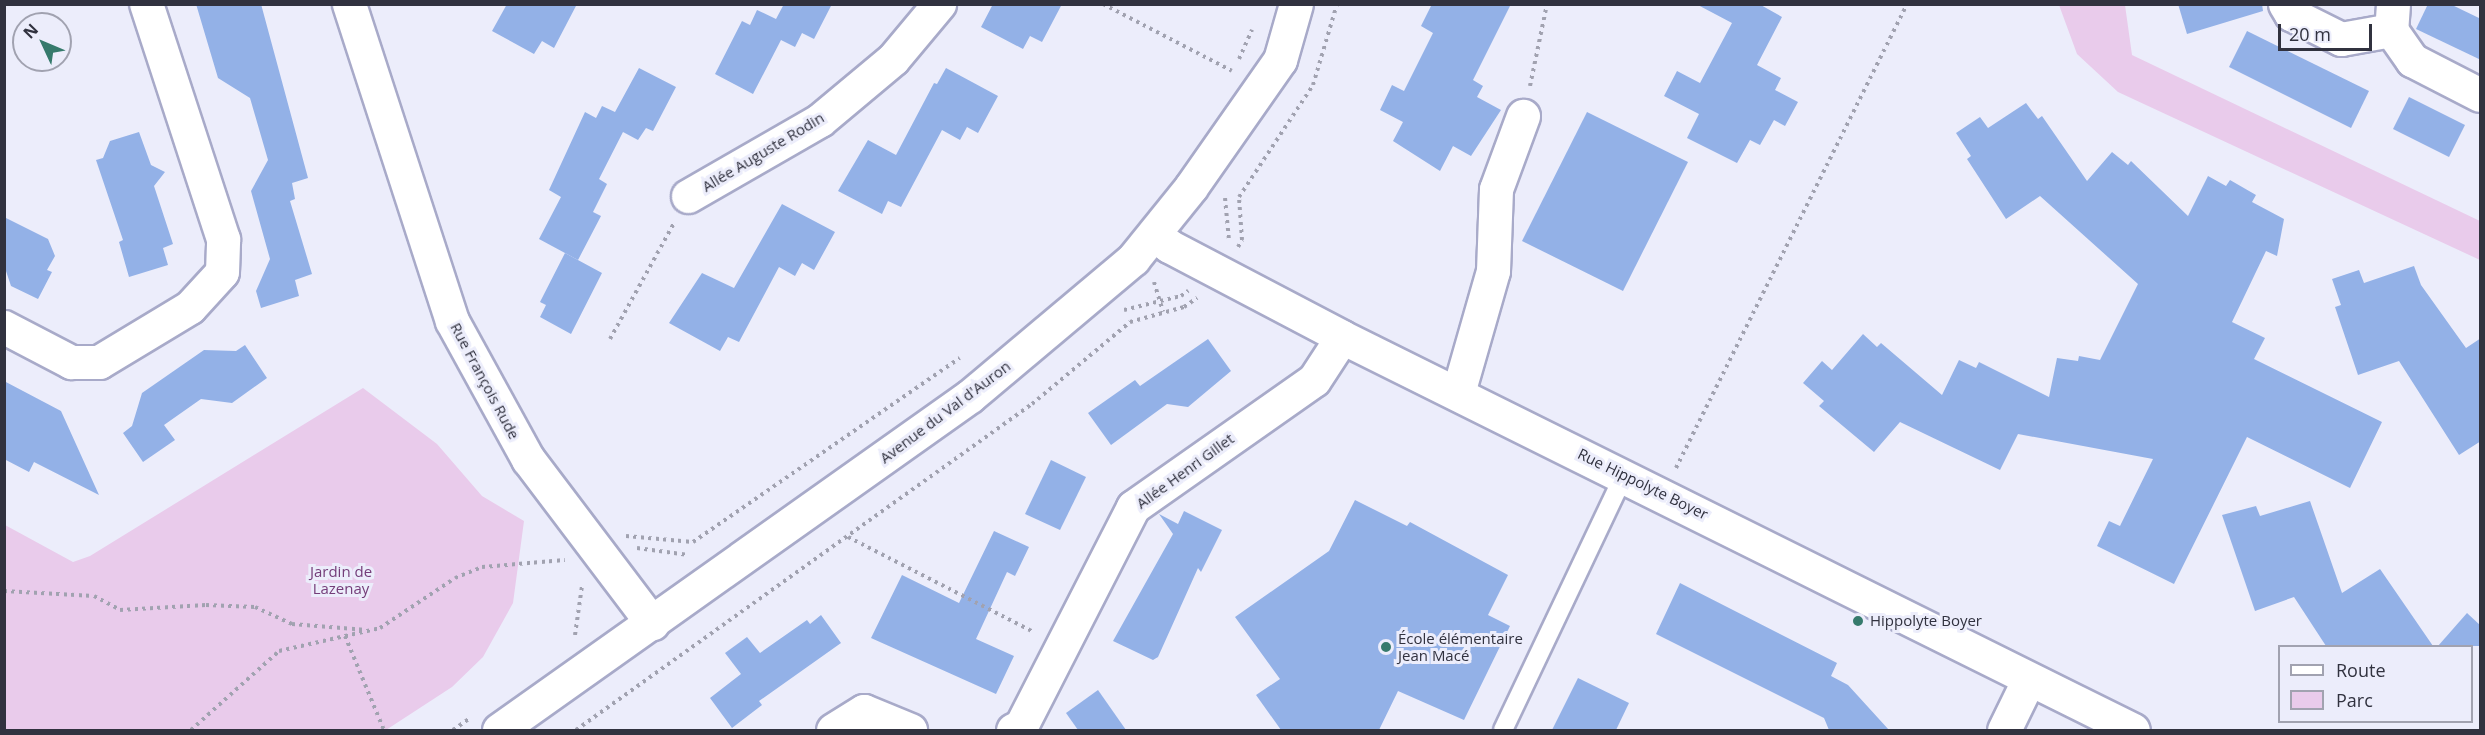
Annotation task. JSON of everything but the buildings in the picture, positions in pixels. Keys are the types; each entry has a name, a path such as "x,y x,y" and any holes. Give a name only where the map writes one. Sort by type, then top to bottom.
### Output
{"street":[{"path":"4,327 71,362 99,362 190,307 222,272 223,239 146,4"},
{"name":"Rue François Rude","path":"349,4 452,321 528,459 652,622"},
{"name":"Allée Auguste Rodin","path":"688,196 820,120 894,59 939,4"},
{"name":"Avenue du Val d'Auron","path":"485,724 652,622 970,396 1064,321 1155,235 1280,60 1296,4"},
{"path":"2285,4 2291,14 2341,39 2392,17 2412,60 2481,94"},
{"path":"1458,393 1494,272 1496,189 1523,116"},
{"name":"Rue Hippolyte Boyer","path":"1155,235 1226,277 1342,338 1663,494 2028,681 2133,730"},
{"name":"Allée Henri Gillet","path":"1013,730 1021,726 1133,507 1314,380 1342,338"},
{"path":"2004,730 2028,681"},
{"path":"833,730 864,711 910,730"}],"lane":[{"path":"1503,730 1624,475"}],"path":[{"path":"1103,4 1233,71"},
{"path":"576,730 1032,404 1130,322 1185,307 1226,277 1242,240 1239,197 1313,84 1337,4"},
{"path":"1523,116 1547,4"},
{"path":"1663,494 1907,4"},
{"path":"1226,81 1258,18"},
{"path":"610,339 688,196"},
{"path":"574,639 585,570 618,535 693,542 964,356"},
{"path":"950,374 969,360"},
{"path":"848,537 1062,646"},
{"path":"191,730 279,651 380,628 455,578 482,567 599,553 620,545 694,556"},
{"path":"4,591 94,596 120,610 206,605 255,607 292,624 371,630"},
{"path":"345,636 384,730"},
{"path":"673,651 677,658"},
{"path":"453,730 485,724"}],"green space":[{"path":"2059,5 2125,5 2132,55 2480,221 2480,260 2118,92 2077,54"},
{"name":"Jardin de Lazenay","path":"363,388 437,444 482,496 524,521 513,603 483,657 452,687 386,730 5,730 5,525 73,562 90,556"}],"place":[{"name":"Hippolyte Boyer","path":"1858,621"},
{"name":"École élémentaire Jean Macé","path":"1386,647"}]}
